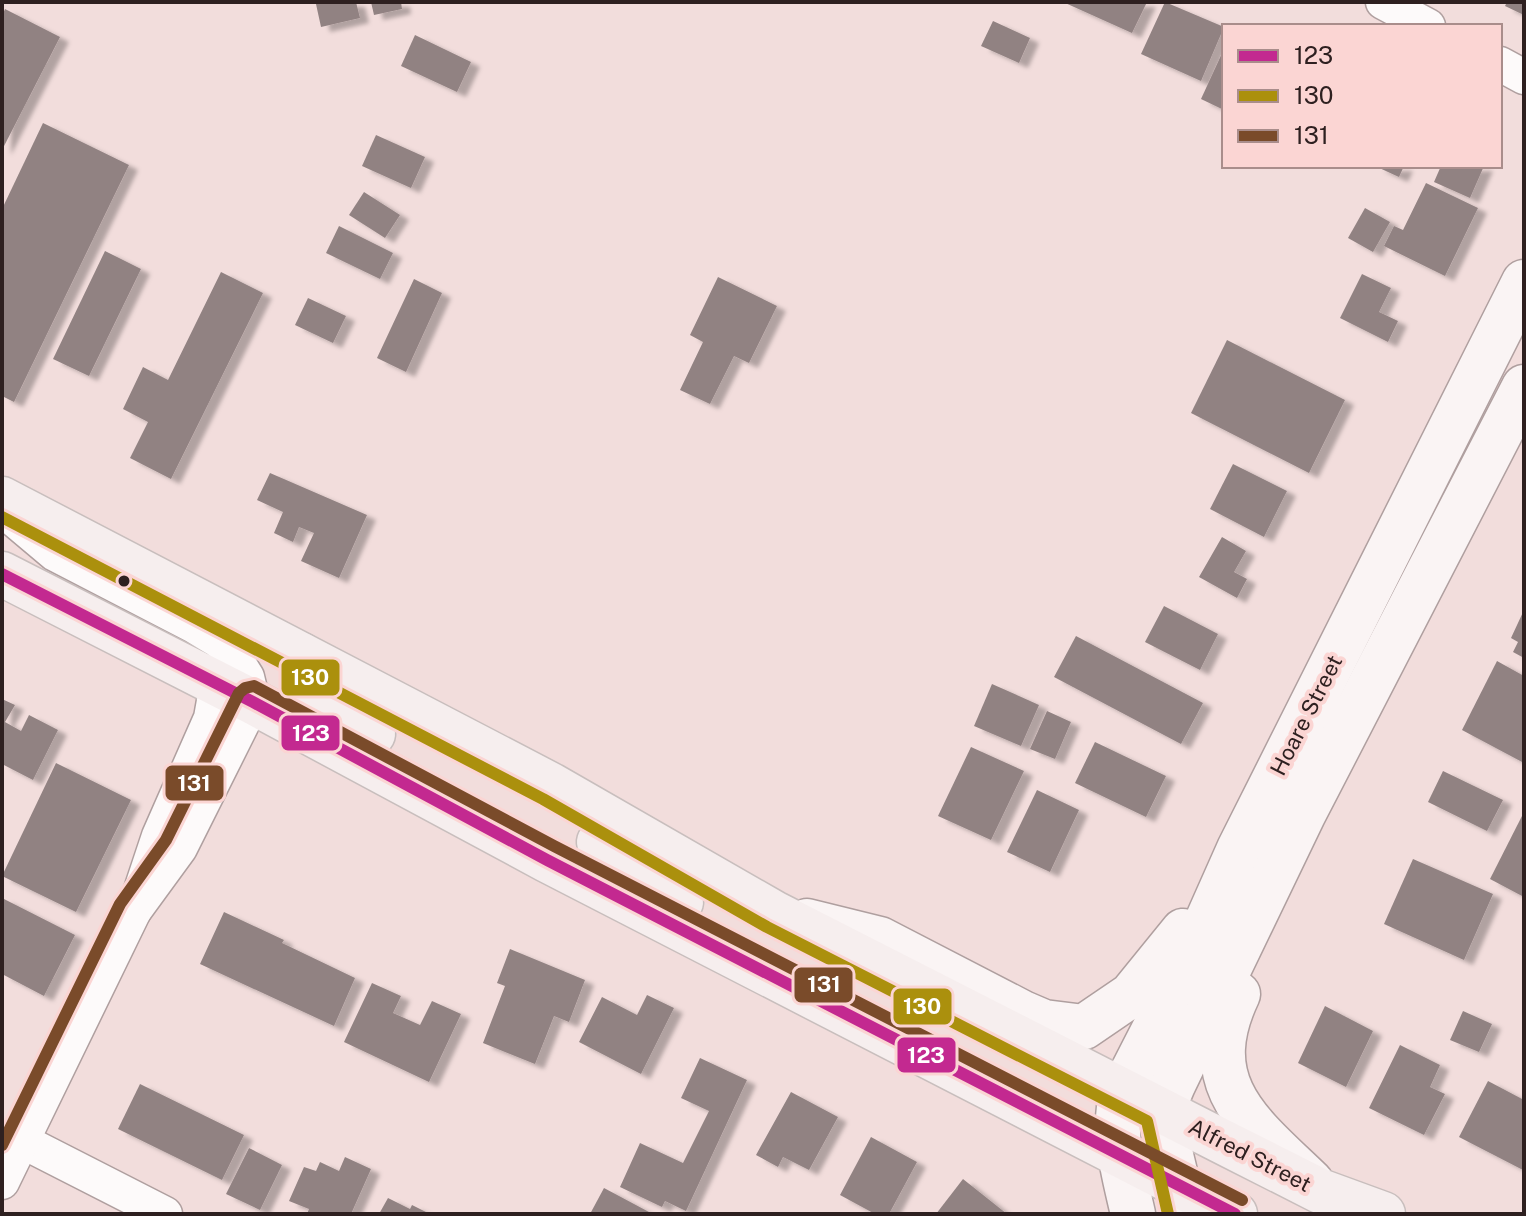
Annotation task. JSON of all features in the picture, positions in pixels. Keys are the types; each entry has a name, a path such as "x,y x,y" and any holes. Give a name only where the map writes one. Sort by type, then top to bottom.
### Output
{"main road":[{"name":"Hoare Street","path":"1150,1168 1191,957 1239,849 1524,282"},
{"name":"Hoare Street","path":"1162,1111 1303,815 1524,387"},
{"path":"2,499 551,785 774,913 1150,1168"},
{"path":"2,574 235,693 547,860 1235,1214"},
{"path":"301,655 301,669 317,701 329,711 482,791 547,860"},
{"path":"551,785 588,837 1047,1083 1150,1168"},
{"path":"1303,815 1263,939 1229,1012 1221,1040 1223,1063 1230,1086 1247,1120 1320,1191"},
{"path":"774,913 880,939 1023,1013 1044,1022 1084,1027 1131,995 1155,968 1239,849"},
{"path":"1133,1214 1164,1131 1162,1111"},
{"name":"Alfred Street","path":"1150,1168 1162,1111 1320,1191 1383,1214"}],"street":[{"path":"1383,2 1424,24"},
{"path":"1502,65 1524,77"},
{"path":"2,509 55,554 219,641 247,677 235,693 180,848 134,911 2,1182"},
{"path":"22,1141 165,1214"}],"building":[{"path":"356,2 360,18 321,27 316,4"},
{"path":"371,2 401,2 402,9 374,15"},
{"path":"1063,2 1147,2 1132,33"},
{"path":"1165,2 1222,26 1201,81 1141,54"},
{"path":"1507,2 1524,2 1524,15 1505,6"},
{"path":"5,9 60,37 2,150 2,16"},
{"path":"993,21 1030,38 1019,63 981,46"},
{"path":"415,35 471,62 457,92 401,66"},
{"path":"1222,53 1222,109 1201,99"},
{"path":"43,123 129,165 14,402 2,396 2,209"},
{"path":"376,135 425,157 411,188 362,166"},
{"path":"1379,168 1403,168 1399,177"},
{"path":"1440,168 1483,168 1470,198 1434,182"},
{"path":"1426,183 1478,208 1445,276 1384,246 1394,226 1403,230"},
{"path":"364,192 400,215 385,238 349,215"},
{"path":"1365,208 1390,222 1373,252 1348,238"},
{"path":"339,226 393,253 380,279 326,253"},
{"path":"105,251 141,269 89,376 53,359"},
{"path":"221,272 263,293 171,479 130,458 148,422 123,409 143,367 168,380"},
{"path":"1362,274 1391,288 1379,312 1398,321 1388,342 1340,318"},
{"path":"718,277 777,306 749,363 734,356 710,404 680,390 703,342 690,335"},
{"path":"414,279 442,293 406,372 377,358"},
{"path":"308,298 346,316 333,343 295,325"},
{"path":"1227,340 1345,400 1309,473 1191,413"},
{"path":"1233,464 1287,491 1264,537 1210,509"},
{"path":"270,473 367,515 339,578 301,561 314,533 299,527 293,542 274,533 283,512 257,500"},
{"path":"1222,537 1246,551 1234,572 1247,579 1237,598 1199,577"},
{"path":"1164,606 1218,634 1200,670 1145,642"},
{"path":"1524,610 1524,658 1513,652 1518,642 1511,638"},
{"path":"1076,636 1203,703 1181,744 1054,677"},
{"path":"1497,661 1524,676 1524,763 1462,730"},
{"path":"992,684 1039,705 1021,746 974,726"},
{"path":"2,699 15,705 5,722 21,731 29,715 58,730 33,780 2,764"},
{"path":"1047,711 1071,722 1055,759 1030,749"},
{"path":"1095,742 1166,776 1146,817 1075,783"},
{"path":"971,747 1024,771 991,840 938,816"},
{"path":"56,763 131,800 76,912 2,876"},
{"path":"1443,771 1503,800 1487,831 1428,802"},
{"path":"1037,790 1079,810 1050,872 1007,852"},
{"path":"1524,812 1524,897 1490,879"},
{"path":"1413,859 1493,894 1464,960 1384,924"},
{"path":"2,898 75,935 44,996 2,974"},
{"path":"224,912 355,978 334,1026 200,964"},
{"path":"510,949 585,980 569,1022 554,1016 535,1064 483,1043 505,986 497,983"},
{"path":"372,983 401,996 393,1013 420,1025 432,1001 461,1014 429,1082 344,1042"},
{"path":"647,995 674,1008 641,1074 579,1042 602,997 637,1015"},
{"path":"1325,1006 1373,1031 1346,1087 1298,1063"},
{"path":"1463,1011 1492,1024 1479,1052 1450,1040"},
{"path":"1400,1045 1440,1065 1430,1087 1445,1094 1424,1135 1369,1108"},
{"path":"700,1058 747,1080 686,1211 665,1201 662,1207 620,1187 640,1143 683,1163 709,1111 681,1098"},
{"path":"1488,1081 1524,1100 1523,1170 1459,1137"},
{"path":"140,1084 244,1135 222,1180 118,1129"},
{"path":"791,1092 838,1117 809,1170 783,1157 778,1167 756,1155"},
{"path":"871,1137 917,1162 889,1214 875,1214 840,1195"},
{"path":"249,1148 282,1165 260,1210 226,1194"},
{"path":"345,1157 371,1169 351,1214 307,1214 309,1209 289,1201 304,1167 316,1171 320,1162 339,1171"},
{"path":"963,1179 1007,1214 936,1214"},
{"path":"604,1188 649,1212 590,1214"},
{"path":"388,1198 410,1209 412,1205 430,1214 379,1214"}],"transit line":[{"name":"130","path":"2,517 543,799 767,927 1147,1121 1168,1214"},
{"name":"123","path":"2,574 253,702 547,860 1235,1214"},
{"name":"131","path":"2,1145 120,904 166,840 239,693 254,686 554,846 1242,1200"}]}
